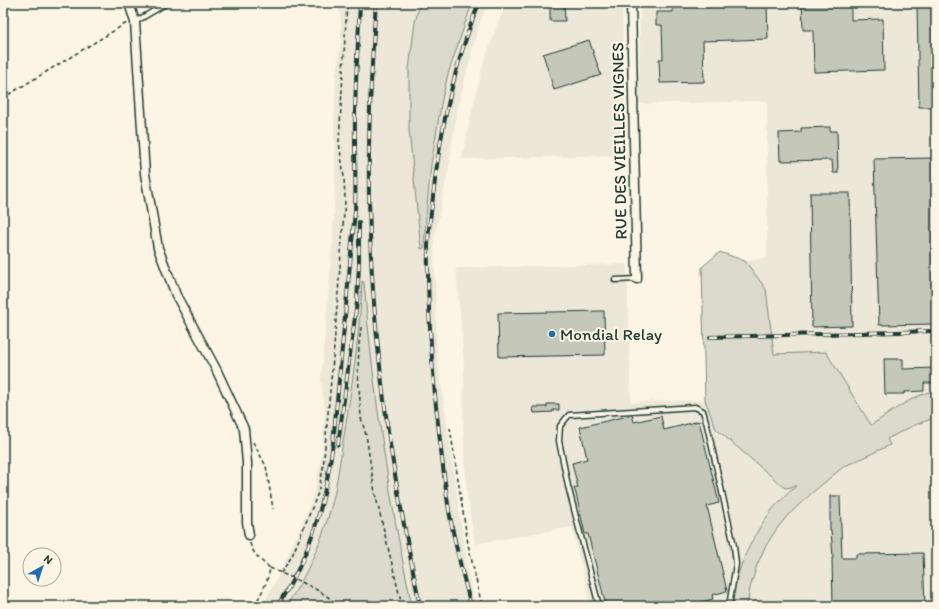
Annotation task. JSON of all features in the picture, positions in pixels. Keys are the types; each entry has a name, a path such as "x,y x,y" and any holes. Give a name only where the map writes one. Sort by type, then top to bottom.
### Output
{"street":[{"path":"129,3 135,22 145,174 158,248 176,295 216,369 244,429 247,463 247,522 249,535"},
{"name":"RUE DES VIEILLES VIGNES","path":"630,3 637,279"}],"lane":[{"path":"135,22 166,3"},
{"path":"615,280 637,279"},
{"path":"599,606 568,486 559,441 560,426 569,415 695,407 704,411 734,546 736,564 729,606"}],"path":[{"path":"281,573 292,556 312,508 318,493 323,469 345,200 344,177 339,142 347,3"},
{"path":"3,98 125,24 135,22"},
{"path":"361,327 358,372 361,418 366,435 375,493 402,606"},
{"path":"450,428 468,544 482,606"},
{"path":"253,442 266,466 273,509"},
{"path":"249,535 252,549 270,568 323,593 338,606"},
{"path":"254,606 265,586 270,568"}],"shaded area":[{"path":"336,3 487,3 477,32 458,106 450,160 434,240 437,354 471,588 477,606 262,606 279,575 301,527 315,491 322,453 325,410 321,381 333,237 336,74 341,41 340,12"},
{"path":"420,3 472,3 448,74 442,99 431,165 424,248 421,249 409,130 409,69 415,22"},
{"path":"508,3 622,3 625,155 462,159 484,61 502,13"},
{"path":"640,3 936,3 936,390 933,390 797,485 737,575 732,606 591,606 572,527 475,544 467,495 463,429 464,363 456,268 627,264 631,402 705,400 702,267 720,252 745,261 767,258 767,101 639,104"},
{"path":"720,252 745,261 766,289 774,354 826,352 871,425 910,400 936,390 936,418 917,424 887,439 890,445 843,467 788,515 765,547 757,565 750,588 747,606 732,606 737,580 746,552 768,515 796,486 785,488 716,429 705,400 702,267"},
{"path":"362,281 364,282 372,364 389,485 412,606 286,606 303,578 317,548 333,501 350,400 360,315"},
{"path":"936,418 936,606 747,606 750,588 757,565 765,547 788,515 843,467 890,445 887,439 926,420"}],"building":[{"path":"550,3 564,3 565,21 550,21"},
{"path":"673,3 767,3 768,39 703,41 704,82 660,83 659,59 663,59 662,25 656,25 656,12 673,12"},
{"path":"802,3 851,3 851,20 883,19 884,70 814,72 813,30 803,30"},
{"path":"917,3 936,3 936,107 919,107"},
{"path":"589,40 601,75 554,90 543,54"},
{"path":"830,127 830,131 837,131 838,173 833,173 832,160 780,161 779,133 801,132 801,128"},
{"path":"935,158 936,324 879,325 874,159"},
{"path":"810,193 850,193 852,326 812,327"},
{"name":"Mondial Relay","path":"604,311 605,355 499,357 498,313"},
{"path":"884,359 903,359 903,369 936,368 936,383 924,383 924,391 904,392 904,394 885,394"},
{"path":"547,404 559,404 559,410 553,410 553,412 534,413 533,407 547,407"},
{"path":"632,415 634,422 661,416 664,430 699,421 719,503 707,506 727,591 712,595 713,599 694,604 694,606 606,606 588,534 585,534 574,488 578,488 572,463 587,459 580,427"},
{"path":"830,496 840,496 842,558 856,558 856,554 923,553 925,606 833,606 833,558 830,530"}],"railway":[{"path":"277,606 289,587 308,548 321,507 330,465 355,211 355,106 360,3"},
{"path":"376,3 371,76 369,149 372,283 383,395 390,446 420,606"},
{"path":"471,606 452,530 443,468 431,346 428,246 436,172 449,98 462,50 479,3"},
{"path":"338,445 357,302 359,222"},
{"path":"710,337 936,331"}],"place":[{"name":"Mondial Relay","path":"552,334"}]}
